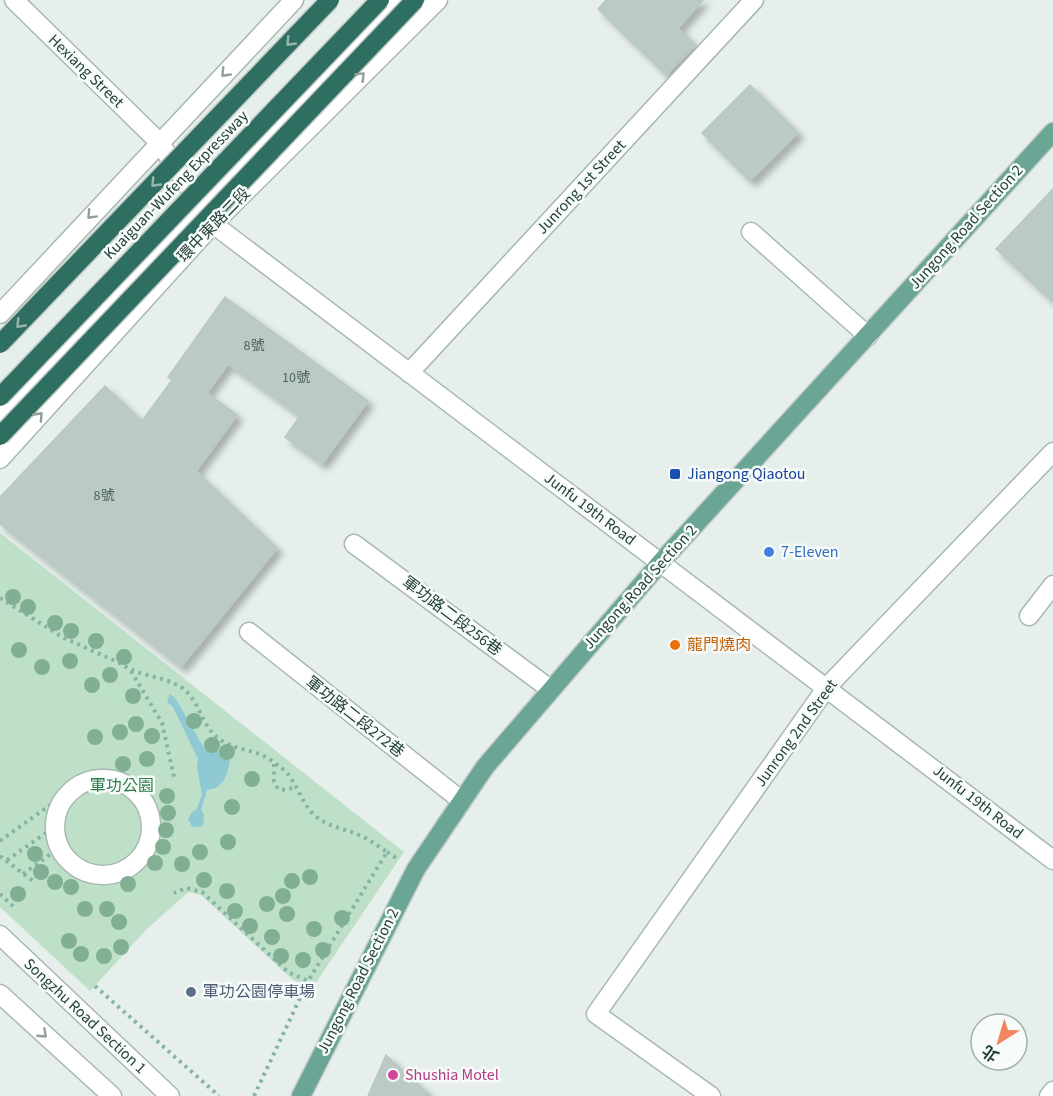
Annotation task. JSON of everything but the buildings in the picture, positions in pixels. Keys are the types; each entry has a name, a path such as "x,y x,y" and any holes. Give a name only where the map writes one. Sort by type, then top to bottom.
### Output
{"highway":[{"name":"Kuaiguan-Wufeng Expressway","path":"0,344 330,0"},
{"name":"Kuaiguan-Wufeng Expressway","path":"0,397 380,0"},
{"path":"0,436 415,0"}],"main road":[{"name":"Jungong Road Section 2","path":"301,1096 416,869 485,767 661,562 1053,132"}],"street":[{"name":"Hexiang Street","path":"14,0 159,142 199,204"},
{"path":"0,314 294,0"},
{"name":"環中東路二段","path":"0,416 199,204 396,0"},
{"name":"環中東路二段","path":"0,459 213,224 438,0"},
{"name":"Junrong 1st Street","path":"409,373 754,0"},
{"name":"Junfu 19th Road","path":"199,204 213,224 1053,860"},
{"path":"751,232 868,336"},
{"name":"Junrong 2nd Street","path":"711,1096 596,1014 827,687 1053,452"},
{"name":"軍功路二段256巷","path":"354,544 550,689"},
{"path":"1029,616 1053,585"},
{"name":"軍功路二段272巷","path":"249,632 462,801"},
{"path":"93,780 113,780 126,785 141,799 150,817 149,837 145,850 130,866 113,873 92,873 80,868 51,841 61,803 74,788 93,780"},
{"name":"Songzhu Road Section 1","path":"0,935 170,1096"},
{"path":"0,994 112,1096"},
{"path":"1049,1096 1053,1091"}],"path":[{"path":"0,598 42,626 122,664 130,671 162,723 174,777"},
{"path":"130,671 167,679 179,686 194,700 212,734 227,744 266,757 288,773 303,802 324,823 358,834 387,852 308,981 254,1096"},
{"path":"274,764 274,781 278,789 296,787"},
{"path":"0,841 50,805"},
{"path":"7,860 51,841"},
{"path":"23,873 51,841"},
{"path":"0,856 33,881"},
{"path":"174,893 186,888 202,892 288,972 308,981"},
{"path":"0,894 15,908"},
{"path":"95,986 219,1096"}],"green space":[{"name":"軍功公園","path":"0,533 404,852 313,987 293,980 201,895 188,892 147,929 90,991 0,907"}],"water":[{"path":"170,694 176,699 205,750 216,749 230,761 221,784 207,790 201,810 204,815 203,826 192,827 188,819 196,810 202,795 197,768 198,759 173,707 167,702"}],"place":[{"name":"Jiangong Qiaotou","path":"675,474"},
{"name":"7-Eleven","path":"769,552"},
{"name":"龍門燒肉","path":"675,645"},
{"name":"軍功公園停車場","path":"191,992"},
{"name":"Shushia Motel","path":"393,1075"}]}
